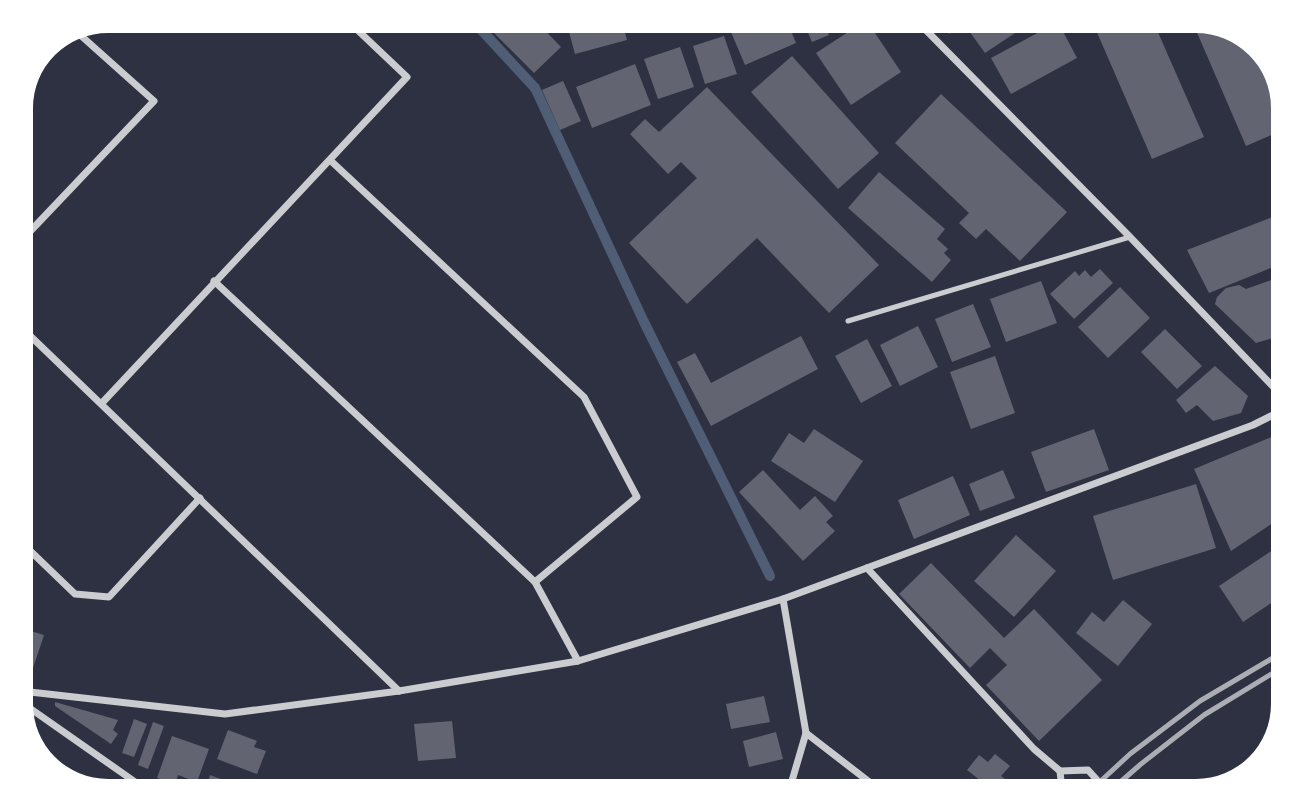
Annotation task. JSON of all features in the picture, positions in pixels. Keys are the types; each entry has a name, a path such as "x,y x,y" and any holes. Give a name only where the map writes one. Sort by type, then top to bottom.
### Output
{"street":[{"path":"102,403 407,77 361,33"},
{"path":"929,33 1271,384"},
{"path":"33,228 153,101 83,37"},
{"path":"331,161 584,397 637,497 534,582"},
{"path":"214,281 534,582 578,661"},
{"path":"33,338 399,691"},
{"path":"33,692 225,714 399,691 578,661 783,599 1253,425 1271,416"},
{"path":"33,554 75,594 109,597 200,498"},
{"path":"867,568 1034,749 1059,771 1060,779"},
{"path":"783,599 806,733 793,779"},
{"path":"33,711 131,779"},
{"path":"806,733 865,779"},
{"path":"1059,771 1088,770 1096,779"}],"lane":[{"path":"848,321 1130,237"}],"building":[{"path":"494,33 548,33 561,47 534,73"},
{"path":"569,33 625,33 627,40 575,54"},
{"path":"731,33 792,33 796,43 745,65"},
{"path":"808,33 828,33 829,35 812,42"},
{"path":"847,33 875,33 901,72 851,105 816,53"},
{"path":"971,33 1015,33 985,53"},
{"path":"1038,33 1064,33 1077,58 1011,94 991,58"},
{"path":"1097,33 1158,33 1204,137 1152,159"},
{"path":"1197,33 1225,39 1242,49 1258,66 1267,84 1271,103 1271,135 1246,146"},
{"path":"724,36 737,74 705,84 693,46"},
{"path":"680,47 694,87 658,99 644,59"},
{"path":"792,56 879,153 838,189 751,92"},
{"path":"635,64 651,105 592,128 576,87"},
{"path":"563,81 581,121 560,130 542,90"},
{"path":"707,87 879,265 829,313 757,238 687,304 629,243 697,178 681,162 668,174 630,134 645,119 659,132"},
{"path":"941,94 1067,212 1020,261 986,229 976,239 959,223 969,213 895,143"},
{"path":"879,172 945,229 937,239 948,249 944,253 951,260 932,282 848,208"},
{"path":"1271,218 1271,268 1209,293 1187,250"},
{"path":"1100,269 1113,283 1074,319 1050,294 1075,271 1079,276 1085,270 1091,277"},
{"path":"1271,280 1271,339 1256,343 1215,304 1217,297 1226,288 1239,285 1246,289"},
{"path":"1041,281 1057,323 1006,342 990,299"},
{"path":"1120,287 1150,318 1108,358 1078,327"},
{"path":"973,304 991,347 952,362 935,319"},
{"path":"918,326 938,367 900,386 880,345"},
{"path":"1165,329 1202,366 1177,389 1141,352"},
{"path":"801,336 818,369 711,426 677,362 695,353 711,383"},
{"path":"867,339 892,386 861,403 835,356"},
{"path":"995,356 1015,413 971,429 950,372"},
{"path":"1215,366 1248,396 1241,413 1213,421 1197,405 1186,413 1176,400"},
{"path":"814,429 863,461 835,502 771,461 789,433 804,443"},
{"path":"1094,429 1109,470 1046,492 1031,452"},
{"path":"1271,437 1271,524 1231,551 1194,469"},
{"path":"763,470 800,510 815,496 833,516 826,522 835,531 803,561 739,492"},
{"path":"1003,470 1015,498 980,511 969,484"},
{"path":"953,476 970,515 914,539 898,500"},
{"path":"1196,484 1216,548 1113,580 1093,516"},
{"path":"1016,535 1056,571 1014,617 974,581"},
{"path":"1271,551 1271,603 1243,622 1219,586"},
{"path":"931,563 1004,638 1034,609 1102,680 1039,741 986,685 1007,665 990,648 970,668 899,594"},
{"path":"1123,600 1152,624 1118,666 1076,633 1092,612 1104,622"},
{"path":"33,632 44,635 33,668"},
{"path":"764,696 770,722 731,729 726,704"},
{"path":"55,702 118,720 113,730 118,734 111,744 55,706"},
{"path":"134,719 147,724 134,757 122,753"},
{"path":"452,721 456,758 418,761 414,724"},
{"path":"153,722 164,726 148,769 138,765"},
{"path":"228,730 257,741 254,747 266,751 257,774 217,759"},
{"path":"776,732 783,759 749,767 743,741"},
{"path":"172,736 209,749 198,779 178,775 177,779 157,778"},
{"path":"995,754 1010,766 1001,776 1005,779 979,779 967,770 979,755 988,762"}],"waterway":[{"path":"484,33 535,88 644,322 770,576"}],"railway":[{"path":"1103,779 1130,754 1200,701 1271,659"},
{"path":"1124,779 1204,715 1271,674"}]}
